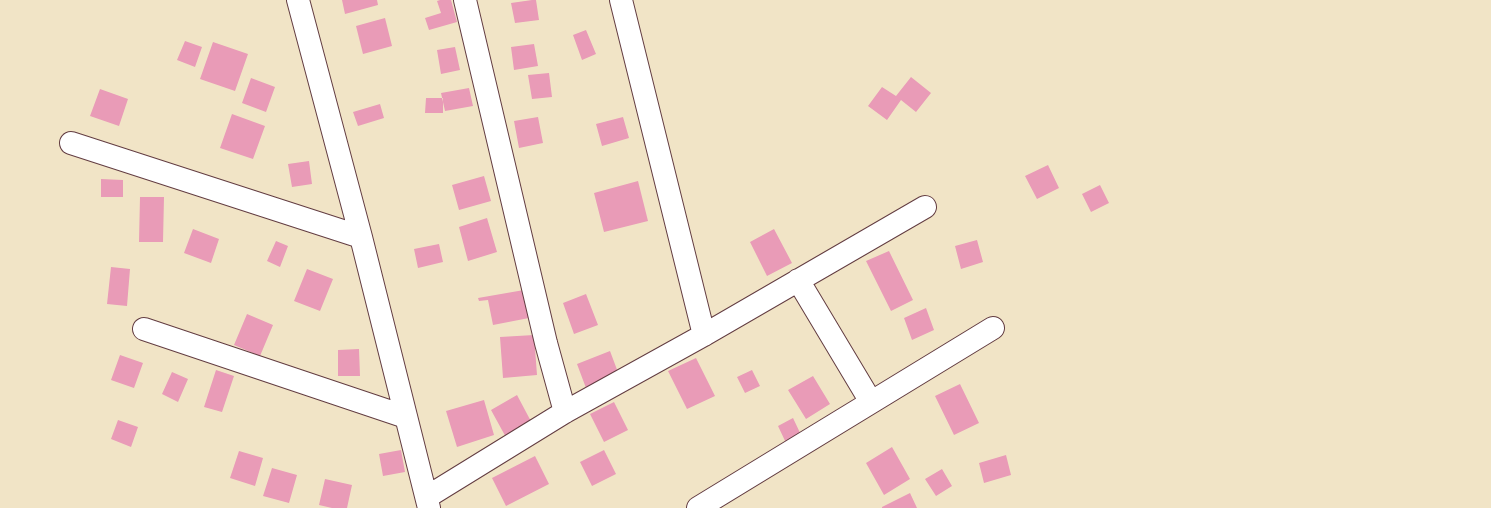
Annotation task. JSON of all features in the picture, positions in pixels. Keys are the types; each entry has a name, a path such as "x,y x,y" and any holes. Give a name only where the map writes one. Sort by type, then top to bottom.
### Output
{"street":[{"path":"298,0 361,237 428,502 565,412 704,335 925,207"},
{"path":"465,0 546,343 565,412"},
{"path":"621,0 704,335"},
{"path":"71,143 361,237"},
{"path":"798,280 871,402"},
{"path":"698,508 993,328"},
{"path":"144,329 406,417"}],"building":[{"path":"342,0 377,0 378,5 345,14"},
{"path":"451,0 457,22 429,30 425,18 441,13 437,1"},
{"path":"536,0 539,20 515,23 511,3"},
{"path":"385,18 392,46 363,54 356,26"},
{"path":"586,30 596,54 582,60 573,35"},
{"path":"185,41 202,47 195,67 177,60"},
{"path":"213,42 248,54 235,91 200,79"},
{"path":"534,44 538,66 514,70 511,47"},
{"path":"455,47 460,70 441,74 437,50"},
{"path":"549,73 552,97 532,99 528,75"},
{"path":"911,77 931,93 916,112 901,100 887,120 868,106 882,87 896,96"},
{"path":"251,78 275,87 266,112 242,103"},
{"path":"469,88 473,106 445,111 441,93"},
{"path":"100,89 128,99 119,126 90,116"},
{"path":"426,98 443,98 443,113 425,113"},
{"path":"380,104 384,118 358,126 353,112"},
{"path":"232,114 265,126 253,159 220,148"},
{"path":"538,117 543,143 519,148 514,121"},
{"path":"623,117 629,138 602,146 596,124"},
{"path":"309,161 312,184 292,187 288,164"},
{"path":"1048,165 1059,188 1037,199 1025,176"},
{"path":"484,176 491,201 459,210 452,185"},
{"path":"101,179 123,180 123,197 101,197"},
{"path":"638,181 648,221 604,232 594,193"},
{"path":"1100,185 1109,203 1091,212 1082,194"},
{"path":"140,197 164,197 163,242 139,242"},
{"path":"487,218 497,252 468,261 459,227"},
{"path":"193,229 219,239 211,263 184,253"},
{"path":"774,229 792,263 767,276 750,242"},
{"path":"977,240 983,262 961,269 955,246"},
{"path":"276,241 288,246 280,267 267,261"},
{"path":"439,244 443,262 418,268 414,249"},
{"path":"889,251 913,300 891,311 866,261"},
{"path":"111,267 130,269 127,306 107,304"},
{"path":"307,269 333,279 320,311 294,301"},
{"path":"524,290 529,318 493,325 488,300 479,301 478,298"},
{"path":"586,294 598,325 574,334 563,303"},
{"path":"926,308 934,330 912,340 904,318"},
{"path":"247,314 273,325 260,356 234,345"},
{"path":"534,335 537,375 503,378 500,337"},
{"path":"359,349 360,376 338,376 338,350"},
{"path":"610,351 619,375 586,388 577,364"},
{"path":"120,355 143,363 134,388 111,380"},
{"path":"696,358 715,396 687,409 668,371"},
{"path":"216,370 234,376 222,412 204,407"},
{"path":"752,370 760,386 745,393 737,377"},
{"path":"172,372 188,379 178,402 162,394"},
{"path":"813,376 830,404 806,419 788,390"},
{"path":"960,384 979,423 954,435 935,396"},
{"path":"517,395 534,427 508,441 491,410"},
{"path":"484,400 494,435 457,447 446,411"},
{"path":"614,402 628,430 604,442 590,414"},
{"path":"793,418 802,437 787,445 778,426"},
{"path":"118,420 138,427 131,447 111,439"},
{"path":"892,447 910,479 884,495 866,463"},
{"path":"401,450 405,472 383,476 379,454"},
{"path":"604,450 616,474 592,486 580,462"},
{"path":"239,451 263,458 255,486 230,478"},
{"path":"1006,455 1011,475 984,483 979,463"},
{"path":"535,456 549,484 506,506 492,478"},
{"path":"272,468 297,475 289,503 263,496"},
{"path":"942,469 952,486 936,496 925,479"},
{"path":"325,479 352,485 347,508 332,508 319,505"},
{"path":"910,493 917,508 882,508 882,507"}]}
